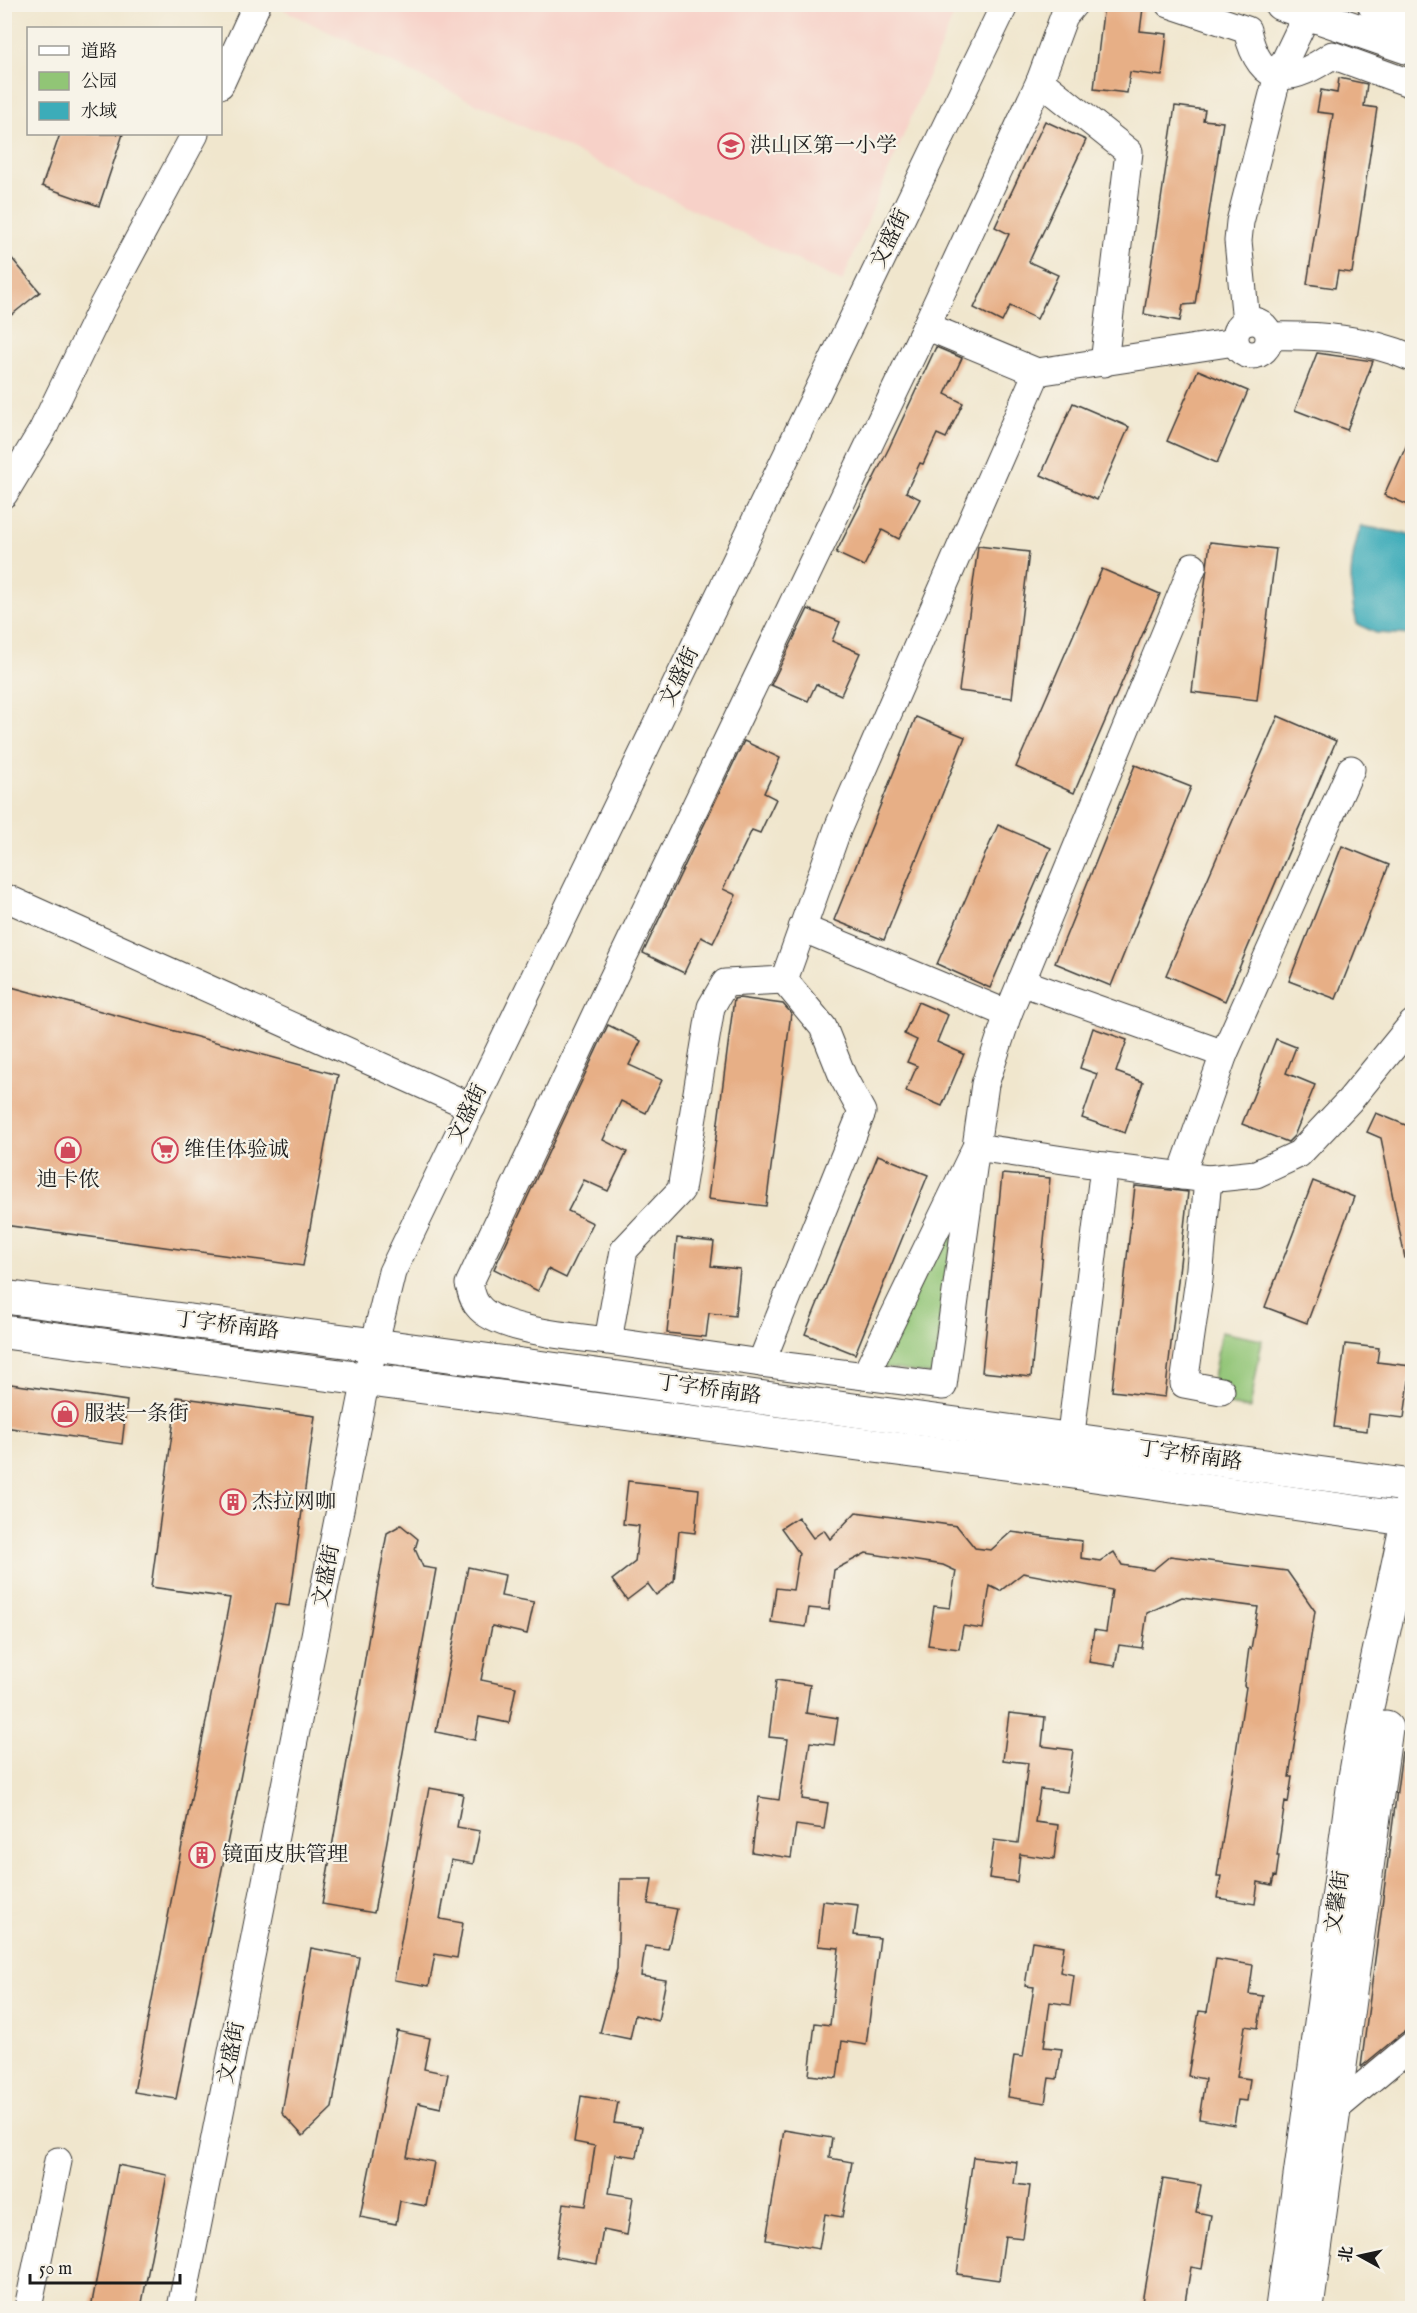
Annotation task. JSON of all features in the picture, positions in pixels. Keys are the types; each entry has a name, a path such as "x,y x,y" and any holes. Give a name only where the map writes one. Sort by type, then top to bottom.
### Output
{"main road":[{"path":"1374,4 1413,17"},
{"path":"1300,8 1413,49"},
{"name":"丁字桥南路","path":"4,1297 1413,1486"},
{"name":"丁字桥南路","path":"4,1332 1066,1471 1411,1513"},
{"name":"文馨街","path":"1282,2308 1353,1788 1370,1692 1411,1513"},
{"name":"文馨街","path":"1307,2308 1384,1739 1413,1601"}],"street":[{"path":"222,82 257,4"},
{"name":"文盛街","path":"181,2308 366,1378 392,1272 1005,4"},
{"path":"1074,4 1064,16 1040,81 926,326 468,1284 478,1306 496,1319 519,1328 943,1386 985,1084 1008,1014 1193,566"},
{"path":"1169,4 1248,30 1256,57 1264,68 1278,75 1304,73 1332,55 1413,84"},
{"path":"1300,8 1278,75 1240,222 1238,241 1241,332 1238,348 1246,355 1258,355 1267,347 1270,336 1298,335 1373,344 1413,358"},
{"path":"1040,81 1129,152 1104,363"},
{"path":"4,494 42,431 102,307 194,135"},
{"path":"926,326 1037,372 1104,363 1241,332"},
{"path":"784,980 838,828 1037,372"},
{"path":"1181,1176 1224,1054 1351,769"},
{"path":"4,897 472,1107"},
{"path":"802,928 1008,1014"},
{"path":"608,1341 624,1250 681,1190 711,1007 725,983 784,980"},
{"path":"761,1362 862,1112 843,1077 823,1026 784,980"},
{"path":"1021,982 1224,1054"},
{"path":"976,1147 1208,1179 1256,1174 1299,1154 1350,1100 1413,1024"},
{"path":"865,1376 976,1147"},
{"path":"1066,1471 1104,1166"},
{"path":"1208,1179 1199,1279 1184,1384 1221,1391"},
{"path":"1334,2110 1413,2045"},
{"path":"28,2308 58,2161"}],"shaded area":[{"name":"洪山区第一小学","path":"287,4 958,5 842,282 284,10"}],"green space":[{"path":"959,1196 934,1375 879,1367"},
{"path":"1221,1332 1262,1340 1250,1409 1209,1401"}],"water":[{"path":"1361,526 1412,535 1412,635 1376,633 1357,624 1352,599 1351,575 1354,551"}],"building":[{"path":"1104,4 1143,8 1140,31 1167,34 1162,76 1130,72 1127,93 1094,89"},
{"path":"1339,78 1367,84 1364,106 1377,108 1352,273 1338,271 1335,288 1307,284 1333,114 1317,112 1321,90 1337,93"},
{"path":"1175,106 1205,110 1203,120 1223,122 1195,304 1183,305 1180,321 1144,314"},
{"path":"1045,121 1086,140 1029,262 1058,275 1037,319 1010,306 1002,322 974,308 1009,234 995,227"},
{"path":"60,135 123,135 99,206 42,186"},
{"path":"4,249 40,292 4,321"},
{"path":"936,347 962,358 945,394 963,403 946,438 937,434 906,492 920,499 899,539 882,530 864,566 836,553 889,448"},
{"path":"1317,353 1373,361 1347,430 1295,410"},
{"path":"1198,370 1248,391 1217,463 1167,441"},
{"path":"1073,403 1129,427 1097,500 1041,475"},
{"path":"1413,431 1413,507 1384,495"},
{"path":"1210,542 1276,549 1257,700 1192,692"},
{"path":"978,546 1029,552 1012,698 959,691"},
{"path":"1102,569 1160,594 1074,793 1016,767"},
{"path":"808,609 840,622 832,641 860,653 841,695 816,684 808,701 771,685"},
{"path":"1278,716 1336,741 1225,1001 1166,975"},
{"path":"916,717 965,737 884,940 834,920"},
{"path":"744,741 780,758 764,793 776,799 760,833 752,830 723,889 736,895 713,943 701,937 684,973 643,953"},
{"path":"1135,765 1191,787 1111,986 1055,963"},
{"path":"998,825 1051,848 990,988 937,964"},
{"path":"1342,846 1389,865 1336,999 1289,981"},
{"name":"维佳体验诚","path":"4,985 338,1075 303,1266 4,1225"},
{"path":"734,999 783,1004 791,1013 766,1206 708,1199"},
{"path":"918,1002 948,1015 937,1042 964,1054 942,1106 906,1091 917,1066 907,1062 917,1040 904,1034"},
{"path":"608,1025 641,1041 629,1065 662,1080 646,1113 621,1101 603,1140 627,1152 608,1191 584,1180 568,1211 593,1223 566,1278 548,1269 538,1291 494,1269"},
{"path":"1093,1028 1127,1040 1116,1072 1143,1082 1125,1133 1082,1118 1097,1074 1080,1068"},
{"path":"1276,1039 1296,1047 1286,1073 1315,1085 1294,1136 1288,1142 1242,1124"},
{"path":"1376,1113 1413,1128 1413,1257 1405,1258 1381,1138 1367,1132"},
{"path":"878,1155 928,1175 855,1354 805,1334"},
{"path":"1002,1174 1050,1178 1031,1377 982,1372"},
{"path":"1313,1181 1354,1197 1307,1323 1265,1307"},
{"path":"1135,1186 1188,1192 1165,1397 1112,1391"},
{"path":"677,1238 714,1242 711,1266 740,1269 735,1316 709,1313 706,1337 667,1333"},
{"path":"1345,1344 1379,1348 1377,1362 1411,1366 1404,1418 1369,1414 1367,1431 1334,1427"},
{"name":"服装一条街","path":"4,1383 127,1401 122,1444 4,1427"},
{"path":"177,1397 315,1416 289,1606 275,1604 176,2099 134,2092 230,1598 151,1587"},
{"path":"628,1481 699,1489 695,1533 679,1531 674,1581 656,1595 648,1584 627,1600 612,1580 635,1562 639,1526 623,1524"},
{"path":"856,1512 957,1526 975,1548 991,1550 1011,1532 1082,1541 1081,1558 1100,1561 1114,1552 1122,1565 1153,1570 1170,1556 1287,1571 1315,1611 1289,1777 1292,1777 1288,1803 1285,1802 1277,1856 1279,1856 1276,1877 1274,1876 1272,1885 1258,1882 1255,1904 1217,1898 1221,1876 1217,1876 1246,1687 1244,1686 1249,1648 1251,1649 1258,1607 1182,1597 1147,1613 1142,1648 1119,1645 1115,1666 1089,1662 1094,1630 1106,1632 1112,1590 1023,1573 1000,1591 990,1586 983,1629 963,1626 959,1649 928,1645 934,1606 950,1608 956,1571 943,1565 866,1553 834,1570 829,1610 809,1608 806,1627 771,1622 776,1588 793,1590 799,1553 781,1528 798,1517 813,1538 824,1530 830,1539"},
{"path":"401,1525 418,1539 415,1549 423,1567 436,1569 374,1913 322,1904 387,1533"},
{"path":"468,1567 505,1575 501,1596 534,1602 527,1634 492,1626 481,1680 516,1687 509,1723 479,1717 475,1740 436,1732"},
{"path":"776,1680 810,1685 806,1713 838,1718 834,1745 810,1742 802,1799 828,1803 824,1829 796,1825 791,1858 752,1852 759,1797 779,1800 788,1739 769,1737"},
{"path":"1009,1713 1045,1717 1042,1746 1073,1750 1067,1792 1040,1789 1035,1822 1058,1825 1054,1859 1020,1854 1017,1882 989,1878 994,1840 1018,1843 1028,1763 1003,1760"},
{"path":"1402,1752 1413,1753 1413,2027 1402,2033 1361,2067"},
{"path":"429,1788 463,1794 457,1827 480,1831 473,1864 451,1860 440,1919 463,1923 457,1958 435,1954 429,1986 394,1980"},
{"path":"620,1879 652,1879 648,1904 677,1909 668,1949 645,1946 641,1976 666,1980 658,2021 635,2015 630,2039 600,2033 617,1969"},
{"path":"823,1901 858,1905 854,1935 880,1938 866,2045 842,2041 837,2078 809,2075 815,2023 830,2025 839,1948 818,1946"},
{"path":"1032,1941 1064,1946 1060,1972 1074,1975 1070,2005 1050,2002 1044,2047 1062,2049 1057,2079 1049,2078 1045,2103 1008,2097 1014,2056 1023,2057 1034,1987 1025,1986"},
{"path":"311,1948 359,1957 332,2108 303,2136 282,2113"},
{"path":"1216,1959 1253,1965 1249,1994 1263,1996 1258,2028 1245,2026 1237,2077 1250,2079 1247,2101 1238,2100 1234,2125 1199,2119 1205,2079 1188,2076 1199,2011 1207,2012"},
{"path":"397,2031 430,2038 424,2069 448,2074 441,2108 418,2103 407,2157 434,2162 426,2206 400,2201 396,2224 360,2217"},
{"path":"581,2096 618,2102 614,2123 642,2127 637,2157 615,2154 609,2193 633,2197 627,2235 603,2230 597,2264 556,2257 564,2203 586,2206 595,2146 574,2142"},
{"path":"784,2130 832,2138 829,2158 852,2162 842,2217 825,2214 819,2249 766,2240"},
{"path":"973,2157 1017,2162 1014,2184 1030,2186 1023,2238 1005,2236 999,2280 957,2274"},
{"path":"118,2165 167,2175 141,2308 91,2308"},
{"path":"1163,2179 1201,2185 1196,2212 1211,2215 1202,2269 1191,2267 1184,2308 1141,2308"}],"place":[{"name":"洪山区第一小学","path":"731,146"},
{"name":"迪卡侬","path":"68,1150"},
{"name":"维佳体验诚","path":"165,1150"},
{"name":"服装一条街","path":"65,1414"},
{"name":"杰拉网咖","path":"233,1502"},
{"name":"镜面皮肤管理","path":"202,1855"}]}
